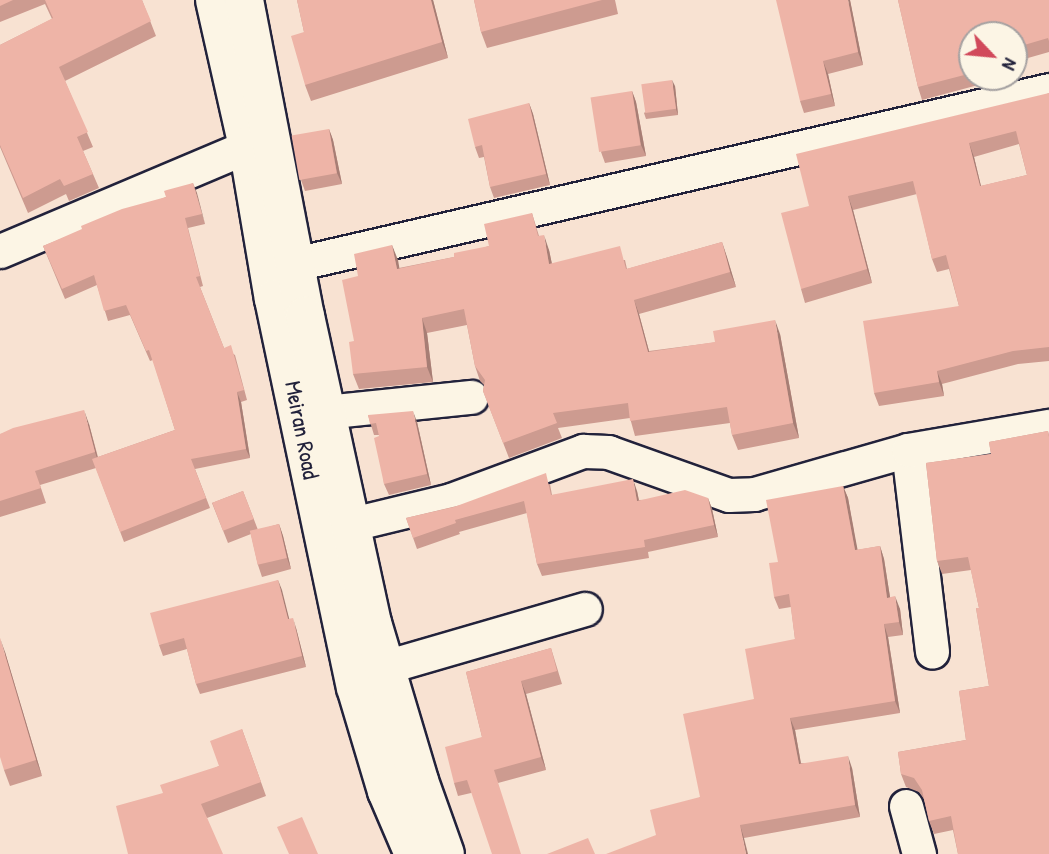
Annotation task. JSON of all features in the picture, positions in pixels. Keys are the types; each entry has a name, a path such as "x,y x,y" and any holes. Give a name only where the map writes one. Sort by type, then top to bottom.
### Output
{"main road":[{"name":"Meiran Road","path":"215,0 248,146 274,299 356,687 403,786 445,854"},
{"name":"Meiran Road","path":"244,0 325,412 372,623 385,667 414,854"}],"street":[{"path":"295,264 1049,90"},
{"path":"0,251 248,146"},
{"path":"325,412 471,397"},
{"path":"352,524 451,500 583,450 608,452 729,495 754,494 908,450 1049,426"},
{"path":"908,450 932,652"},
{"path":"385,667 585,609"},
{"path":"906,806 919,854"}],"building":[{"path":"0,0 13,0 0,6"},
{"path":"45,0 142,0 151,21 59,67 88,132 77,137 93,174 64,186 60,179 23,198 0,145 0,45 53,18"},
{"path":"297,0 431,0 442,42 305,85 291,36 304,32"},
{"path":"474,0 602,0 481,32"},
{"path":"776,0 848,0 858,52 823,61 831,94 800,101"},
{"path":"898,0 1049,0 1049,41 1048,38 1028,44 1028,21 958,21 958,77 918,87"},
{"path":"672,80 676,109 645,113 641,84"},
{"path":"632,91 641,145 599,152 591,98"},
{"path":"1049,93 1049,347 1013,351 937,371 939,382 874,393 863,321 959,306 946,255 932,259 913,181 848,196 867,269 801,289 781,213 809,206 796,154","holes":["1016,131 1027,175 980,186 969,143"]},
{"path":"529,103 546,174 490,187 482,145 475,147 468,119"},
{"path":"329,129 337,173 299,180 292,136"},
{"path":"193,183 202,214 185,218 200,276 196,277 224,348 231,345 244,390 237,392 246,449 191,459 206,498 120,532 92,459 175,430 149,350 146,351 126,305 104,311 94,275 62,289 43,246 122,209 166,197 164,191"},
{"path":"532,213 538,236 544,235 549,264 620,246 626,269 722,242 730,272 634,300 648,352 715,342 713,331 775,320 793,423 732,435 727,407 630,421 628,403 553,413 557,423 503,443 483,391 485,380 475,366 464,309 422,318 427,367 353,374 349,342 354,341 342,280 358,276 354,254 392,245 397,269 454,257 454,253 489,246 484,224"},
{"path":"84,410 95,452 35,471 41,488 0,501 0,434 13,428"},
{"path":"413,411 427,474 384,484 374,438 379,436 376,423 370,424 368,415"},
{"path":"1048,431 1049,854 958,854 951,816 929,821 922,790 914,778 901,774 898,752 966,740 959,691 989,686 976,608 979,608 968,557 937,561 926,463 991,454 989,442"},
{"path":"546,473 551,495 633,479 637,501 685,490 708,498 714,525 644,540 645,547 537,564 524,501 455,520 456,523 413,538 406,518 454,507"},
{"path":"843,486 855,550 880,546 887,598 895,596 899,622 884,624 895,701 790,718 799,764 848,756 855,805 740,825 746,854 606,854 656,835 650,810 700,797 683,714 754,699 745,649 795,639 789,594 774,597 769,563 778,562 766,500"},
{"path":"243,491 254,519 223,531 212,503"},
{"path":"279,524 287,558 258,565 250,531"},
{"path":"278,580 288,619 293,618 302,656 196,684 184,638 159,645 150,613"},
{"path":"0,638 36,760 4,770 0,757"},
{"path":"551,648 557,671 521,681 541,757 494,770 521,854 492,854 467,780 454,783 445,747 482,737 466,672"},
{"path":"242,729 261,782 201,804 223,854 128,854 116,806 163,793 160,785 219,766 210,741"},
{"path":"302,817 318,854 289,854 277,827"},
{"path":"588,838 595,854 547,854"}]}
